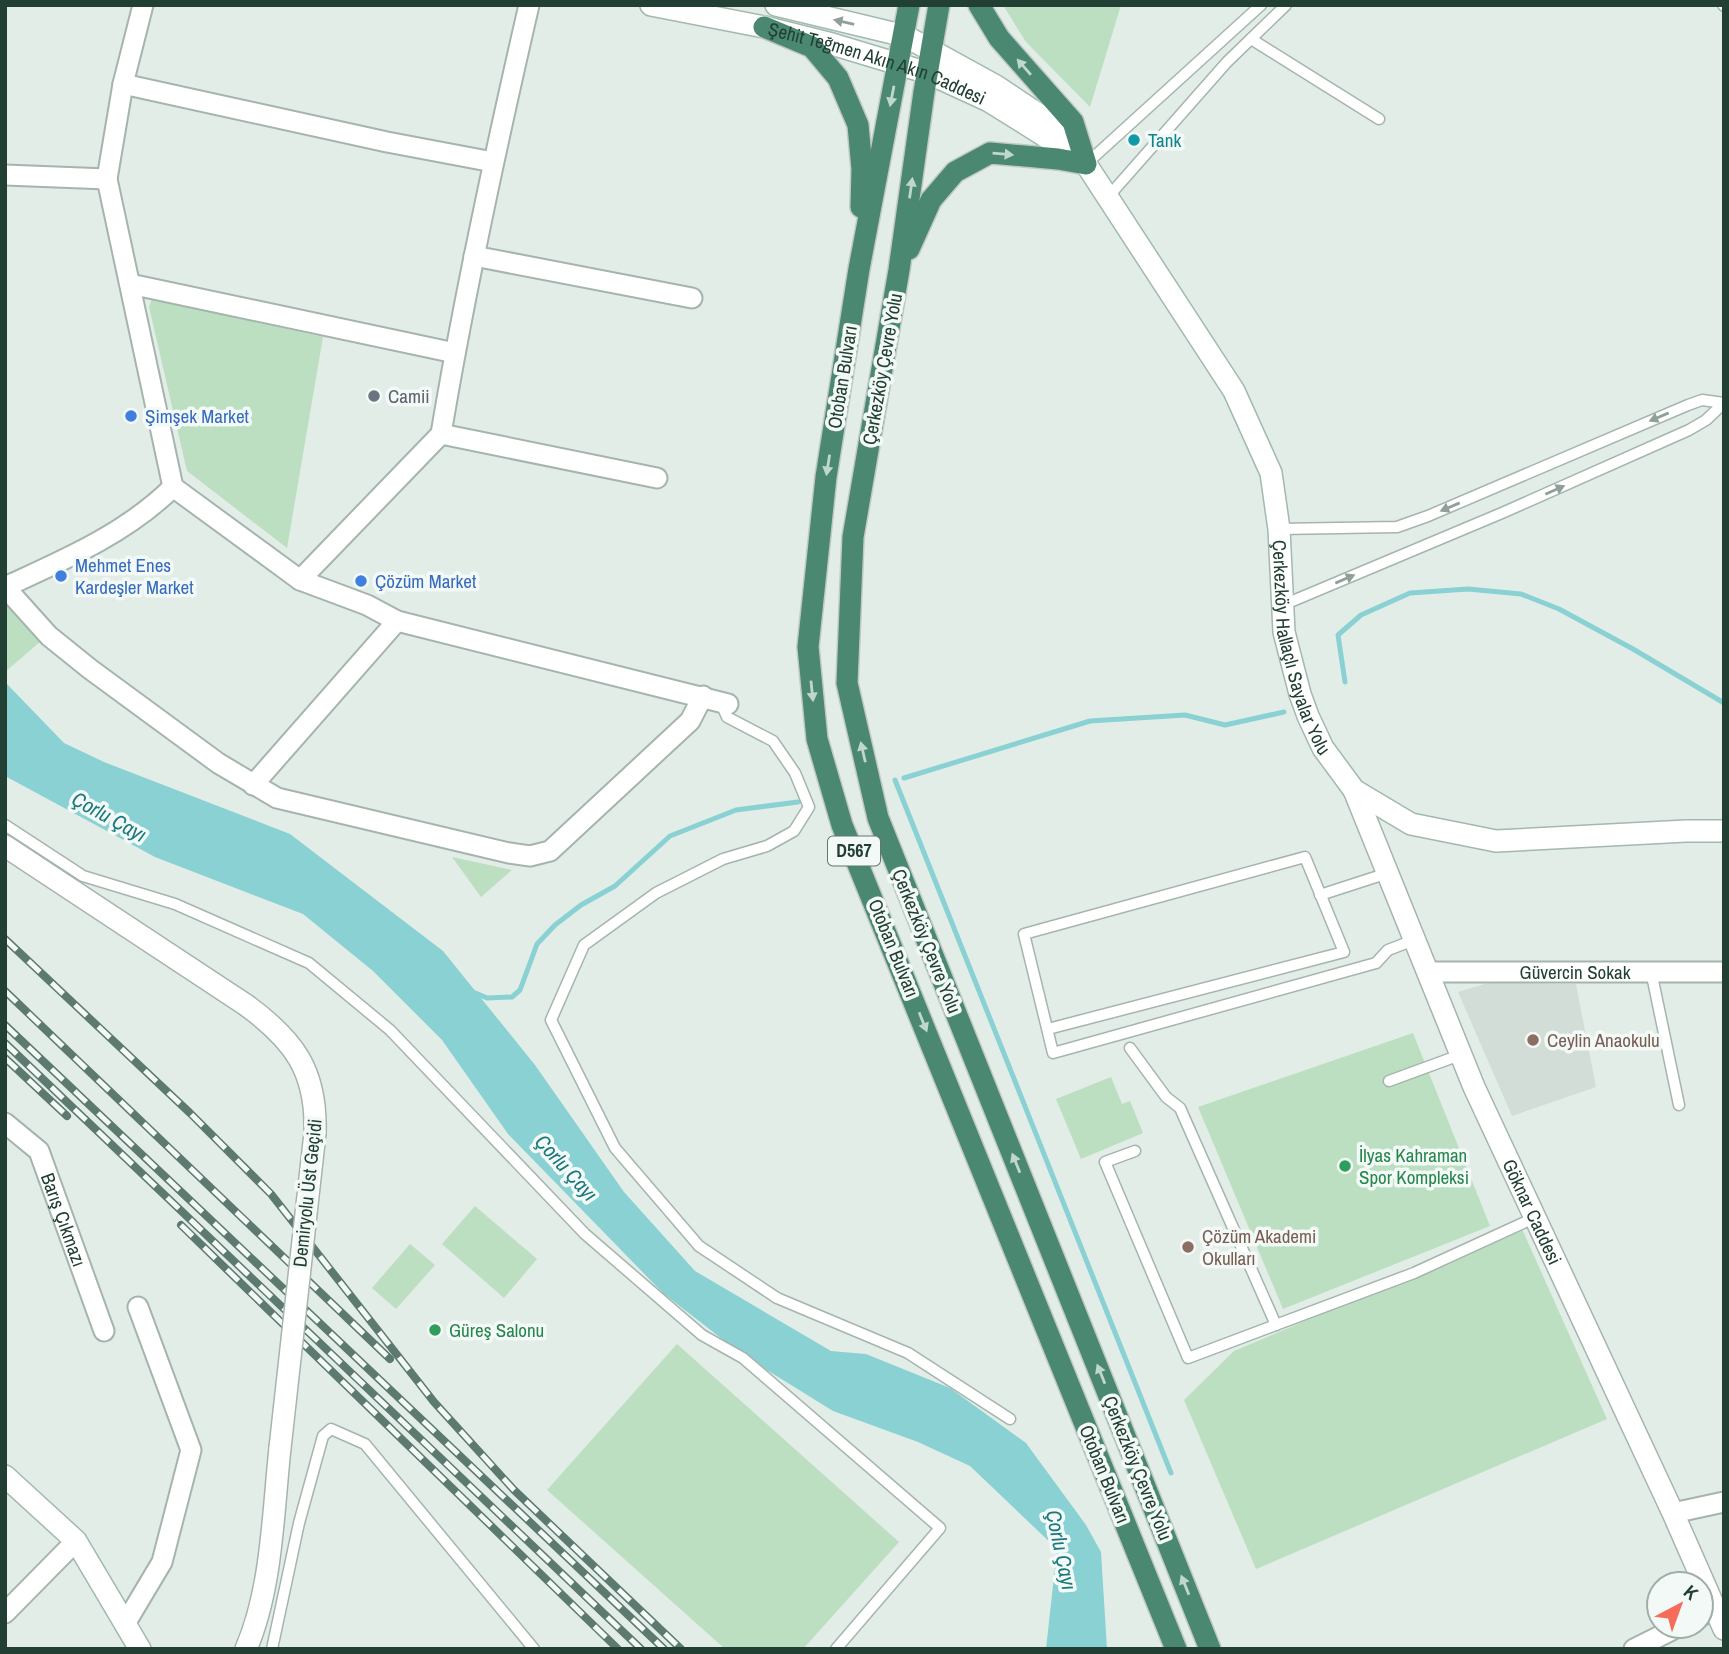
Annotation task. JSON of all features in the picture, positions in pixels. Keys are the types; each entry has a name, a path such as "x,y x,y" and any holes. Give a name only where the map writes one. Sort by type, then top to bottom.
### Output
{"highway":[{"name":"Otoban Bulvarı","path":"909,5 859,269 826,477 808,647 817,739 842,825 1176,1649"},
{"name":"D567","path":"928,73 939,5"},
{"path":"899,270 931,200 955,172 990,153 1086,164 1073,122 999,38 979,5"},
{"path":"764,27 812,47 838,78 858,125 862,169 859,269"},
{"name":"Çerkezköy Çevre Yolu","path":"928,73 899,270 853,537 847,683 878,818 1210,1649"}],"main road":[{"name":"Şehit Teğmen Akın Akın Caddesi","path":"651,5 764,27 928,73 989,101 1086,164"},
{"name":"Şehit Teğmen Akın Akın Caddesi","path":"776,5 905,36 996,86 1059,128 1086,164"},
{"name":"Çerkezköy Hallaçlı Sayalar Yolu","path":"1086,164 1234,391 1271,473 1279,529 1284,632 1300,694 1323,748 1354,790 1411,824 1496,841 1724,831"},
{"name":"Göknar Caddesi","path":"1354,790 1460,1055 1673,1513 1693,1570"},
{"name":"Demiryolu Üst Geçidi","path":"5,846 246,1005 282,1033 296,1050 310,1081 316,1109 315,1133 280,1448 266,1571 257,1623 246,1649"},
{"path":"5,1476 76,1541 140,1649"}],"street":[{"path":"143,5 123,84 107,179 173,487 300,580 367,605 397,621 717,700"},
{"path":"300,580 441,434 493,162 529,5"},
{"path":"123,84 387,142 493,162"},
{"path":"5,176 107,179"},
{"path":"474,256 692,299"},
{"path":"130,284 455,353"},
{"path":"441,434 657,478"},
{"path":"173,487 152,509 83,550 5,587 49,636 179,735 277,798 423,834 530,856 550,851 690,721 717,700"},
{"path":"253,785 397,621"},
{"name":"Güvercin Sokak","path":"1428,972 1724,972"},
{"name":"Barış Çıkmazı","path":"5,1124 39,1151 104,1331"},
{"path":"125,1624 162,1562 191,1450 138,1307"},
{"path":"1673,1513 1724,1502"},
{"path":"5,1613 76,1541"},
{"path":"1634,1649 1652,1640"}],"lane":[{"path":"1086,164 1261,5"},
{"path":"1108,197 1227,62 1286,5"},
{"path":"1251,39 1379,119"},
{"path":"1279,529 1396,527 1428,516 1688,405 1702,400 1724,403"},
{"path":"1282,606 1689,430 1706,420 1724,403"},
{"path":"717,700 727,717 773,741 795,773 808,807 794,831 767,846 723,859 656,892 584,945 551,1020 615,1148 699,1246 777,1298 908,1353 1010,1419"},
{"path":"5,825 83,876 175,904 309,963 390,1030 585,1234 702,1335 743,1358 940,1528 836,1649"},
{"path":"1048,1029 1344,952 1304,857 1024,934 1053,1053 1376,963 1388,950 1415,940"},
{"path":"1320,895 1388,873"},
{"path":"1651,971 1679,1105"},
{"path":"1130,1048 1166,1097 1180,1108 1276,1325"},
{"path":"1389,1081 1460,1055"},
{"path":"1135,1151 1105,1162 1188,1358 1414,1273 1534,1218"},
{"path":"272,1649 299,1523 323,1436 331,1429 365,1444 534,1649"}],"shaded area":[{"name":"Ceylin Anaokulu","path":"1488,983 1576,984 1596,1087 1512,1116 1458,992"}],"green space":[{"path":"1003,5 1121,5 1090,107 1026,42"},
{"path":"152,299 323,337 287,548 187,471 149,307"},
{"path":"5,596 41,641 5,672"},
{"path":"452,857 512,870 481,897"},
{"name":"İlyas Kahraman Spor Kompleksi","path":"1413,1033 1490,1226 1283,1309 1198,1107"},
{"path":"1111,1077 1122,1104 1130,1101 1143,1133 1081,1159 1056,1099"},
{"path":"475,1206 537,1259 504,1298 442,1244"},
{"path":"1522,1229 1607,1419 1256,1569 1184,1400 1234,1351"},
{"path":"410,1244 435,1265 396,1309 372,1288"},
{"path":"677,1344 899,1542 803,1649 725,1649 547,1490"}],"water":[{"name":"Çorlu Çayı","path":"5,682 64,743 104,762 290,834 443,951 535,1065 624,1192 695,1271 831,1351 866,1354 950,1388 1026,1443 1086,1525 1101,1552 1107,1649 1046,1649 1057,1549 970,1466 918,1442 833,1411 744,1356 663,1293 508,1134 442,1040 373,971 303,914 155,857 5,776"}],"waterway":[{"path":"1345,682 1338,635 1361,615 1410,593 1468,589 1521,594 1559,609 1724,703"},
{"path":"904,778 1090,721 1185,715 1225,725 1284,712"},
{"path":"895,780 1171,1473"},
{"path":"473,992 487,998 512,997 520,990 537,944 555,925 581,905 615,886 670,836 736,810 798,802"}],"railway":[{"path":"5,939 190,1113 271,1194 434,1402 514,1490 681,1649"},
{"path":"5,991 390,1359"},
{"path":"5,1025 664,1649"},
{"path":"5,1043 641,1649"},
{"path":"5,1058 67,1116"},
{"path":"181,1225 618,1649"}],"place":[{"name":"Tank","path":"1134,140"},
{"name":"Camii","path":"374,396"},
{"name":"Şimşek Market","path":"131,416"},
{"name":"Mehmet Enes Kardeşler Market","path":"61,576"},
{"name":"Çözüm Market","path":"361,581"},
{"name":"Ceylin Anaokulu","path":"1533,1040"},
{"name":"İlyas Kahraman Spor Kompleksi","path":"1345,1166"},
{"name":"Çözüm Akademi Okulları","path":"1188,1247"},
{"name":"Güreş Salonu","path":"435,1330"}]}
